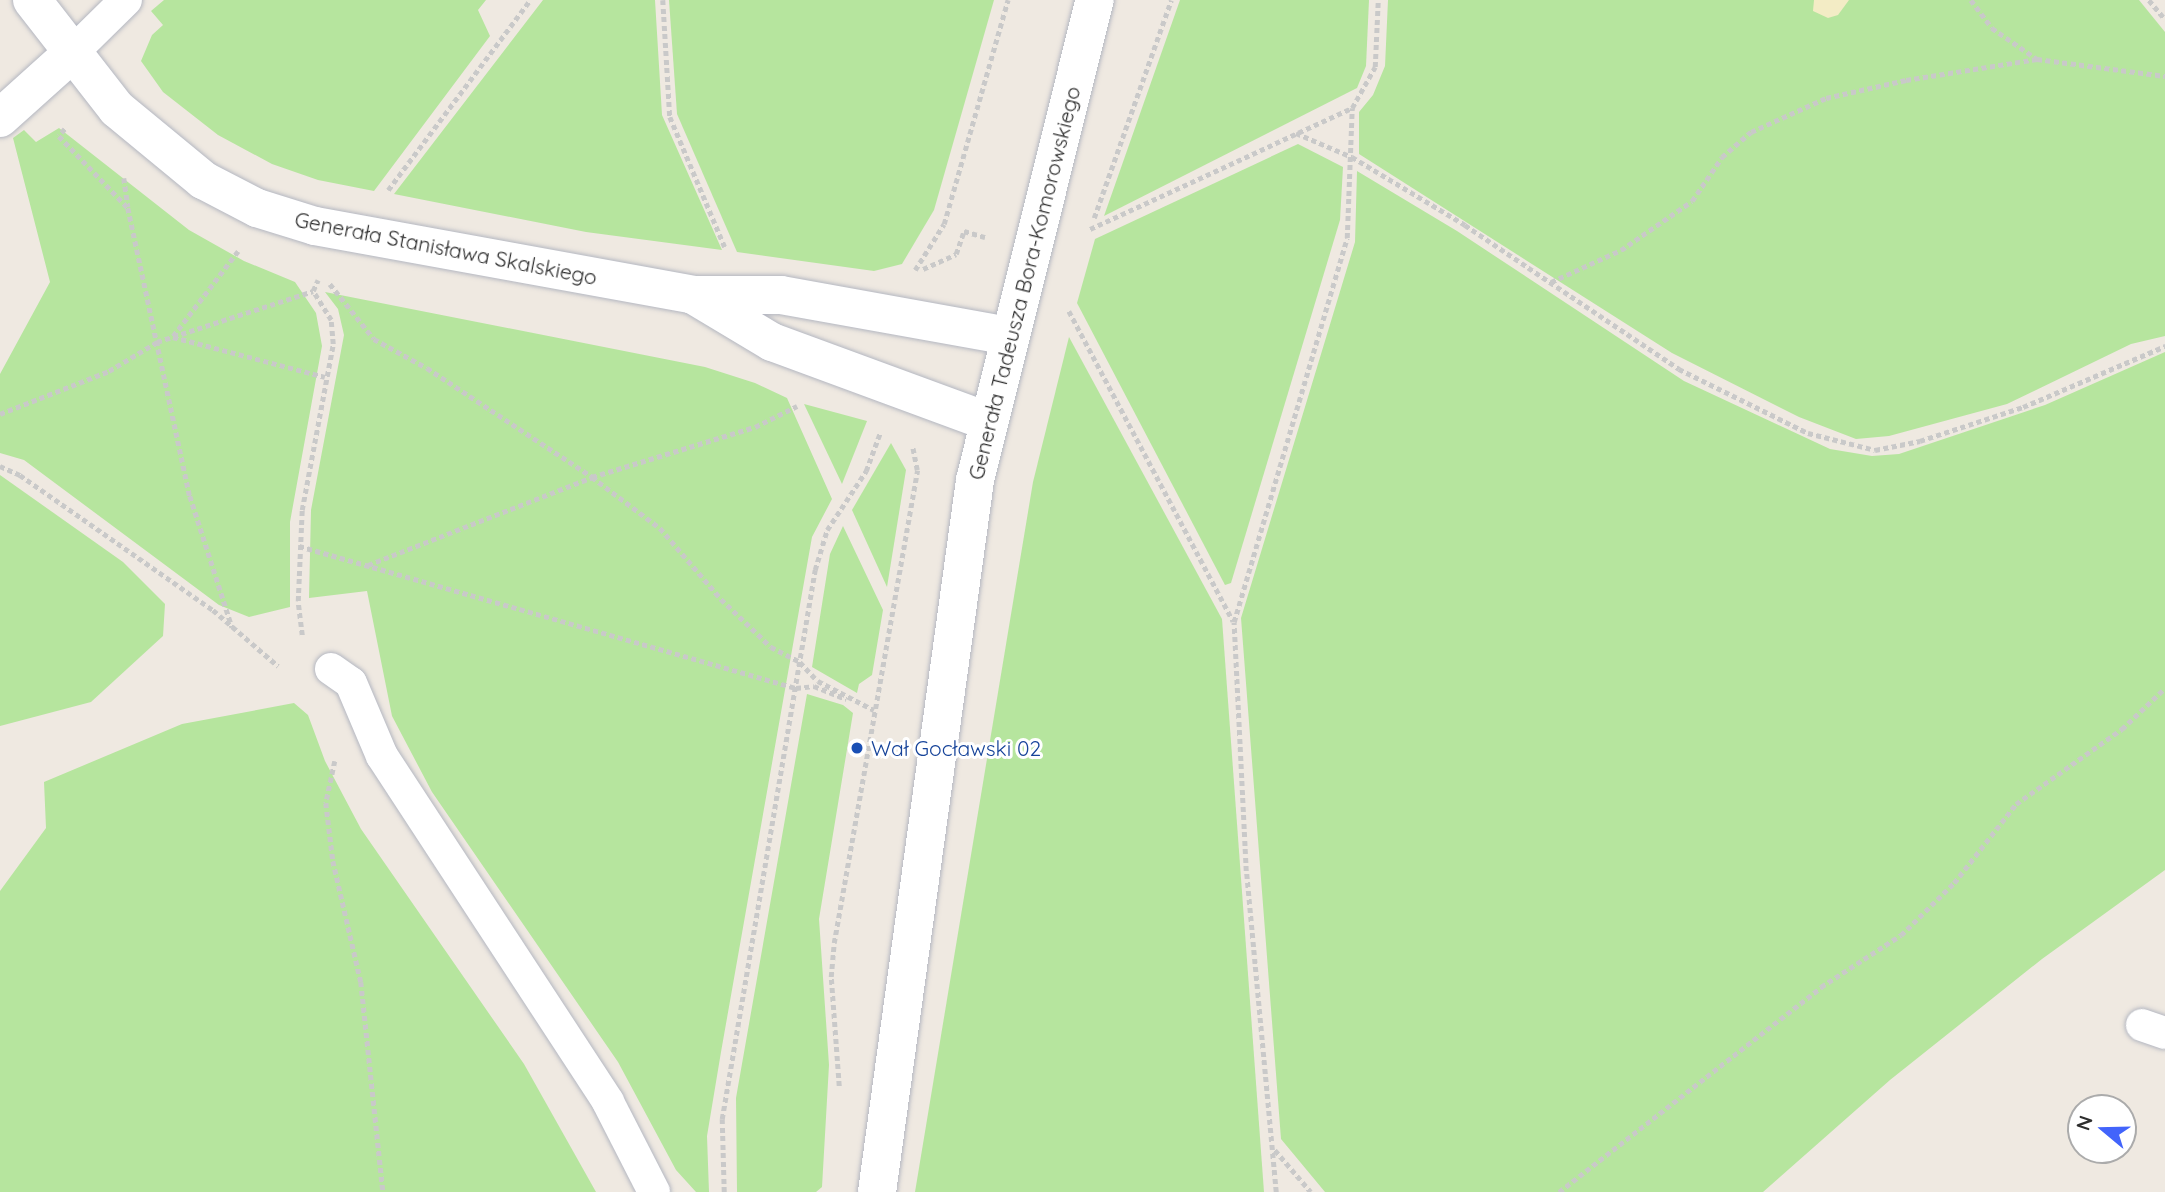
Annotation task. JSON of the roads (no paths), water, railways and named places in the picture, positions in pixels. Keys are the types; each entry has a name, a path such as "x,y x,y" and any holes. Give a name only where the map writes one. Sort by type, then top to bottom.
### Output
{"street":[{"name":"Generała Stanisława Skalskiego","path":"32,0 71,54 117,109 163,150 203,180 257,208 315,226 693,295 781,295 1008,336"},
{"name":"Generała Tadeusza Bora-Komorowskiego","path":"877,1192 975,480 1008,336 1096,0"},
{"path":"0,118 71,54"},
{"name":"Generała Stanisława Skalskiego","path":"693,295 772,342 890,383 987,421"}],"lane":[{"path":"71,54 126,0"},
{"path":"331,670 351,683 382,756 608,1102 654,1192"}],"place":[{"name":"Wał Gocławski 02","path":"857,748"}]}
